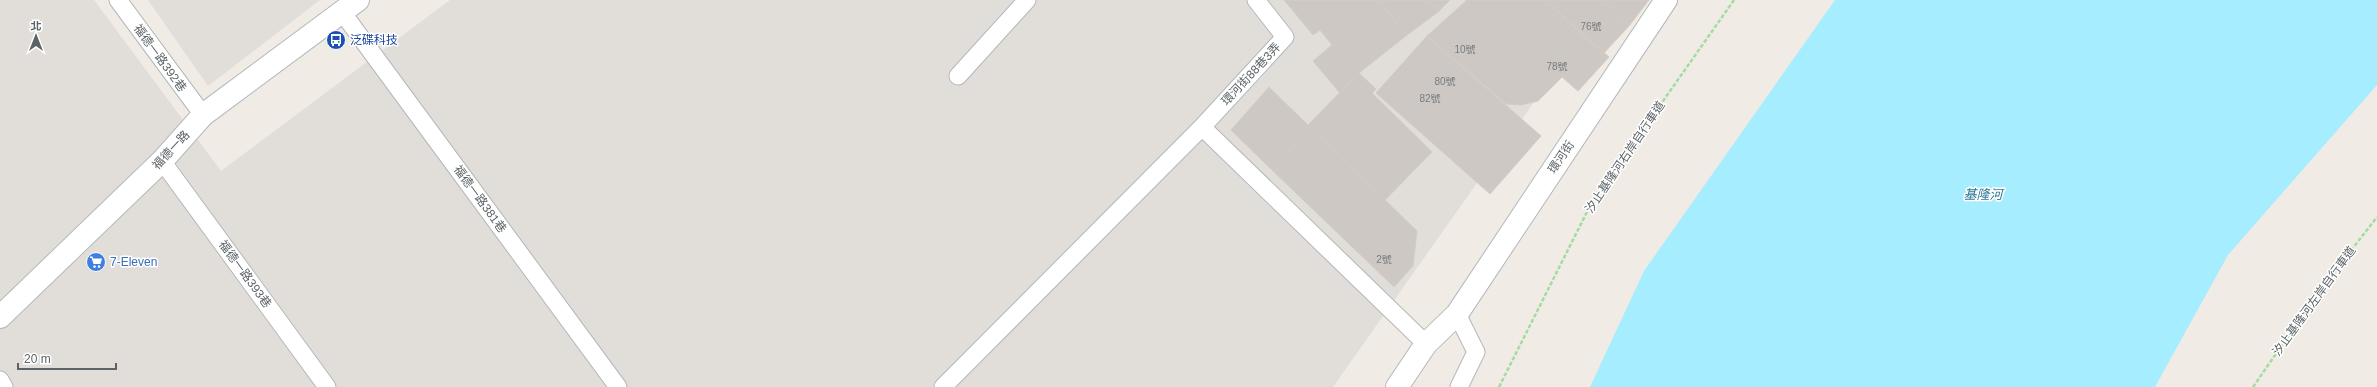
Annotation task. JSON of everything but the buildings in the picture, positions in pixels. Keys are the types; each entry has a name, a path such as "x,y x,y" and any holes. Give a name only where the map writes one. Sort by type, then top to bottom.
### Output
{"street":[{"name":"環河街","path":"1397,387 1426,344 1457,314 1666,0"},
{"name":"福德一路","path":"0,317 162,161 203,115 350,6"}],"lane":[{"name":"福德一路392巷","path":"118,0 203,115"},
{"path":"958,76 1027,0"},
{"name":"環河街88巷3弄","path":"1202,127 1285,37 1256,0"},
{"name":"福德一路381巷","path":"350,6 618,387"},
{"path":"943,387 1202,127 1426,344"},
{"name":"福德一路393巷","path":"162,161 327,387"},
{"path":"1457,314 1476,352 1459,387"},
{"path":"0,380 4,387"}],"path":[{"name":"汐止基隆河右岸自行車道","path":"1499,387 1592,202 1734,0"},
{"name":"汐止基隆河左岸自行車道","path":"2252,387 2318,293 2377,217"}],"shaded area":[{"path":"0,0 94,0 221,171 450,0 1606,0 1333,387 0,387"},
{"path":"148,0 320,0 208,86"}],"water":[{"name":"基隆河","path":"1835,0 2377,0 2377,85 2228,255 2155,387 1590,387 1644,271"}],"place":[{"name":"泛碟科技","path":"336,40"},
{"name":"7-Eleven","path":"96,262"}]}
